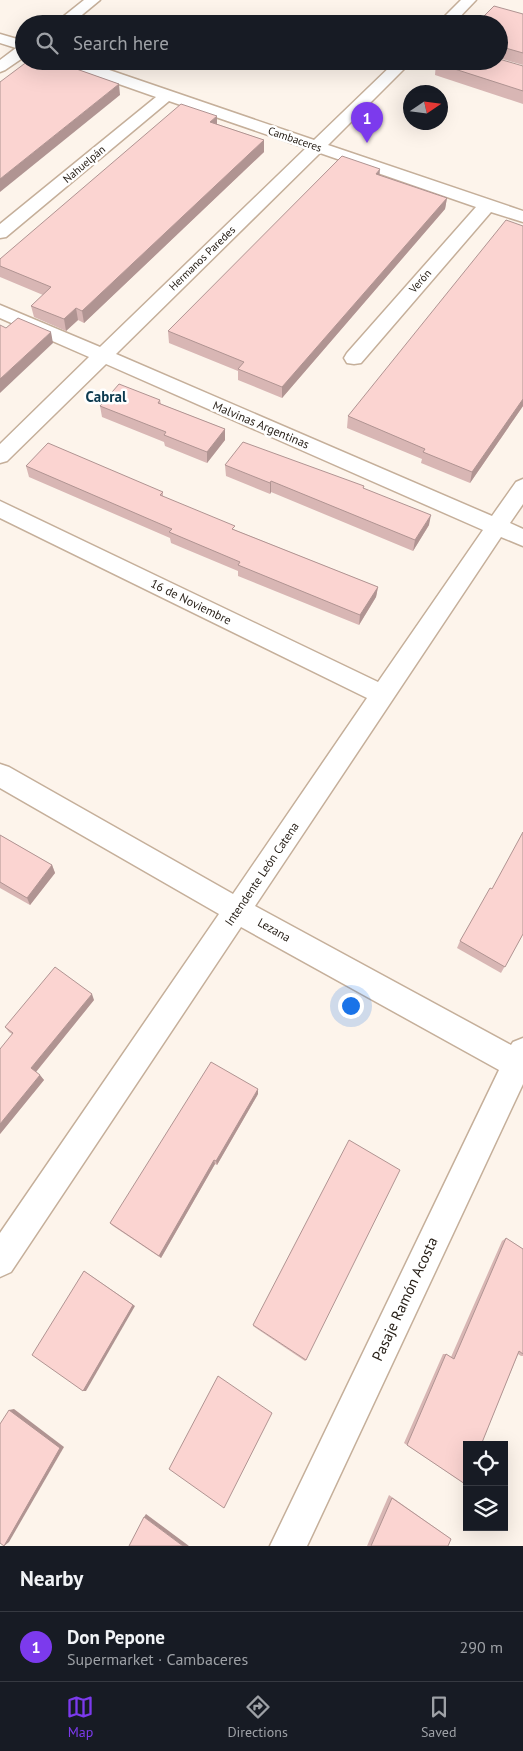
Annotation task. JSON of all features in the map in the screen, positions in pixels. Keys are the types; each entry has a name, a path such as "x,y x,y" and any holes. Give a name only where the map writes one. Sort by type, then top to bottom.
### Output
{"street":[{"path":"72,15 93,0"},
{"path":"453,15 469,0"},
{"path":"0,38 15,43"},
{"path":"0,67 15,56"},
{"name":"Cambaceres","path":"93,70 523,217"},
{"name":"Hermanos Paredes","path":"0,456 396,70"},
{"name":"Nahuelpán","path":"0,233 167,95"},
{"name":"Verón","path":"354,358 487,205"},
{"name":"Malvinas Argentinas","path":"0,311 523,538"},
{"name":"Intendente León Catena","path":"0,1262 523,487"},
{"name":"16 de Noviembre","path":"0,509 383,695"},
{"name":"Lezana","path":"0,775 237,910 521,1061"},
{"name":"Pasaje Ramón Acosta","path":"288,1546 521,1061"}],"building":[{"path":"494,6 523,14 523,53 508,49 508,15 485,15"},
{"path":"508,62 523,66 523,91 458,70 508,70"},
{"path":"16,70 79,70 119,84 0,179 0,82"},
{"path":"181,104 217,116 210,122 264,140 82,311 76,308 64,319 31,306 51,287 0,266 0,259"},
{"path":"342,156 380,169 376,174 447,198 282,387 238,369 244,362 168,331"},
{"path":"506,220 523,226 523,399 472,472 423,452 425,449 348,416"},
{"path":"18,318 51,332 0,379 0,325 6,328"},
{"path":"119,384 160,400 158,403 225,429 207,452 164,435 166,432 100,406"},
{"path":"243,442 364,486 363,488 431,515 415,540 271,481 270,483 225,465"},
{"path":"48,443 163,492 160,495 235,526 232,529 378,587 360,615 238,565 240,562 169,532 172,529 26,466"},
{"path":"523,832 523,934 505,967 460,941 490,888 492,889"},
{"path":"0,835 52,865 27,898 0,882"},
{"path":"55,967 92,994 31,1068 40,1075 0,1124 0,1049 13,1033 5,1027"},
{"path":"211,1062 258,1089 216,1161 214,1160 159,1256 110,1223"},
{"path":"349,1140 400,1170 306,1360 253,1325"},
{"path":"506,1238 523,1249 523,1354 519,1351 483,1441 463,1441 463,1483 407,1445 446,1354 454,1359"},
{"path":"84,1271 133,1305 83,1391 32,1355"},
{"path":"218,1376 272,1413 224,1508 169,1469"},
{"path":"9,1410 60,1448 4,1546 0,1543 0,1424"},
{"path":"392,1498 451,1539 448,1546 371,1546"},
{"path":"144,1517 183,1546 129,1546"}],"place":[{"name":"Don Pepone","path":"367,143"}],"district":[{"name":"Cabral","path":"106,397"}]}
